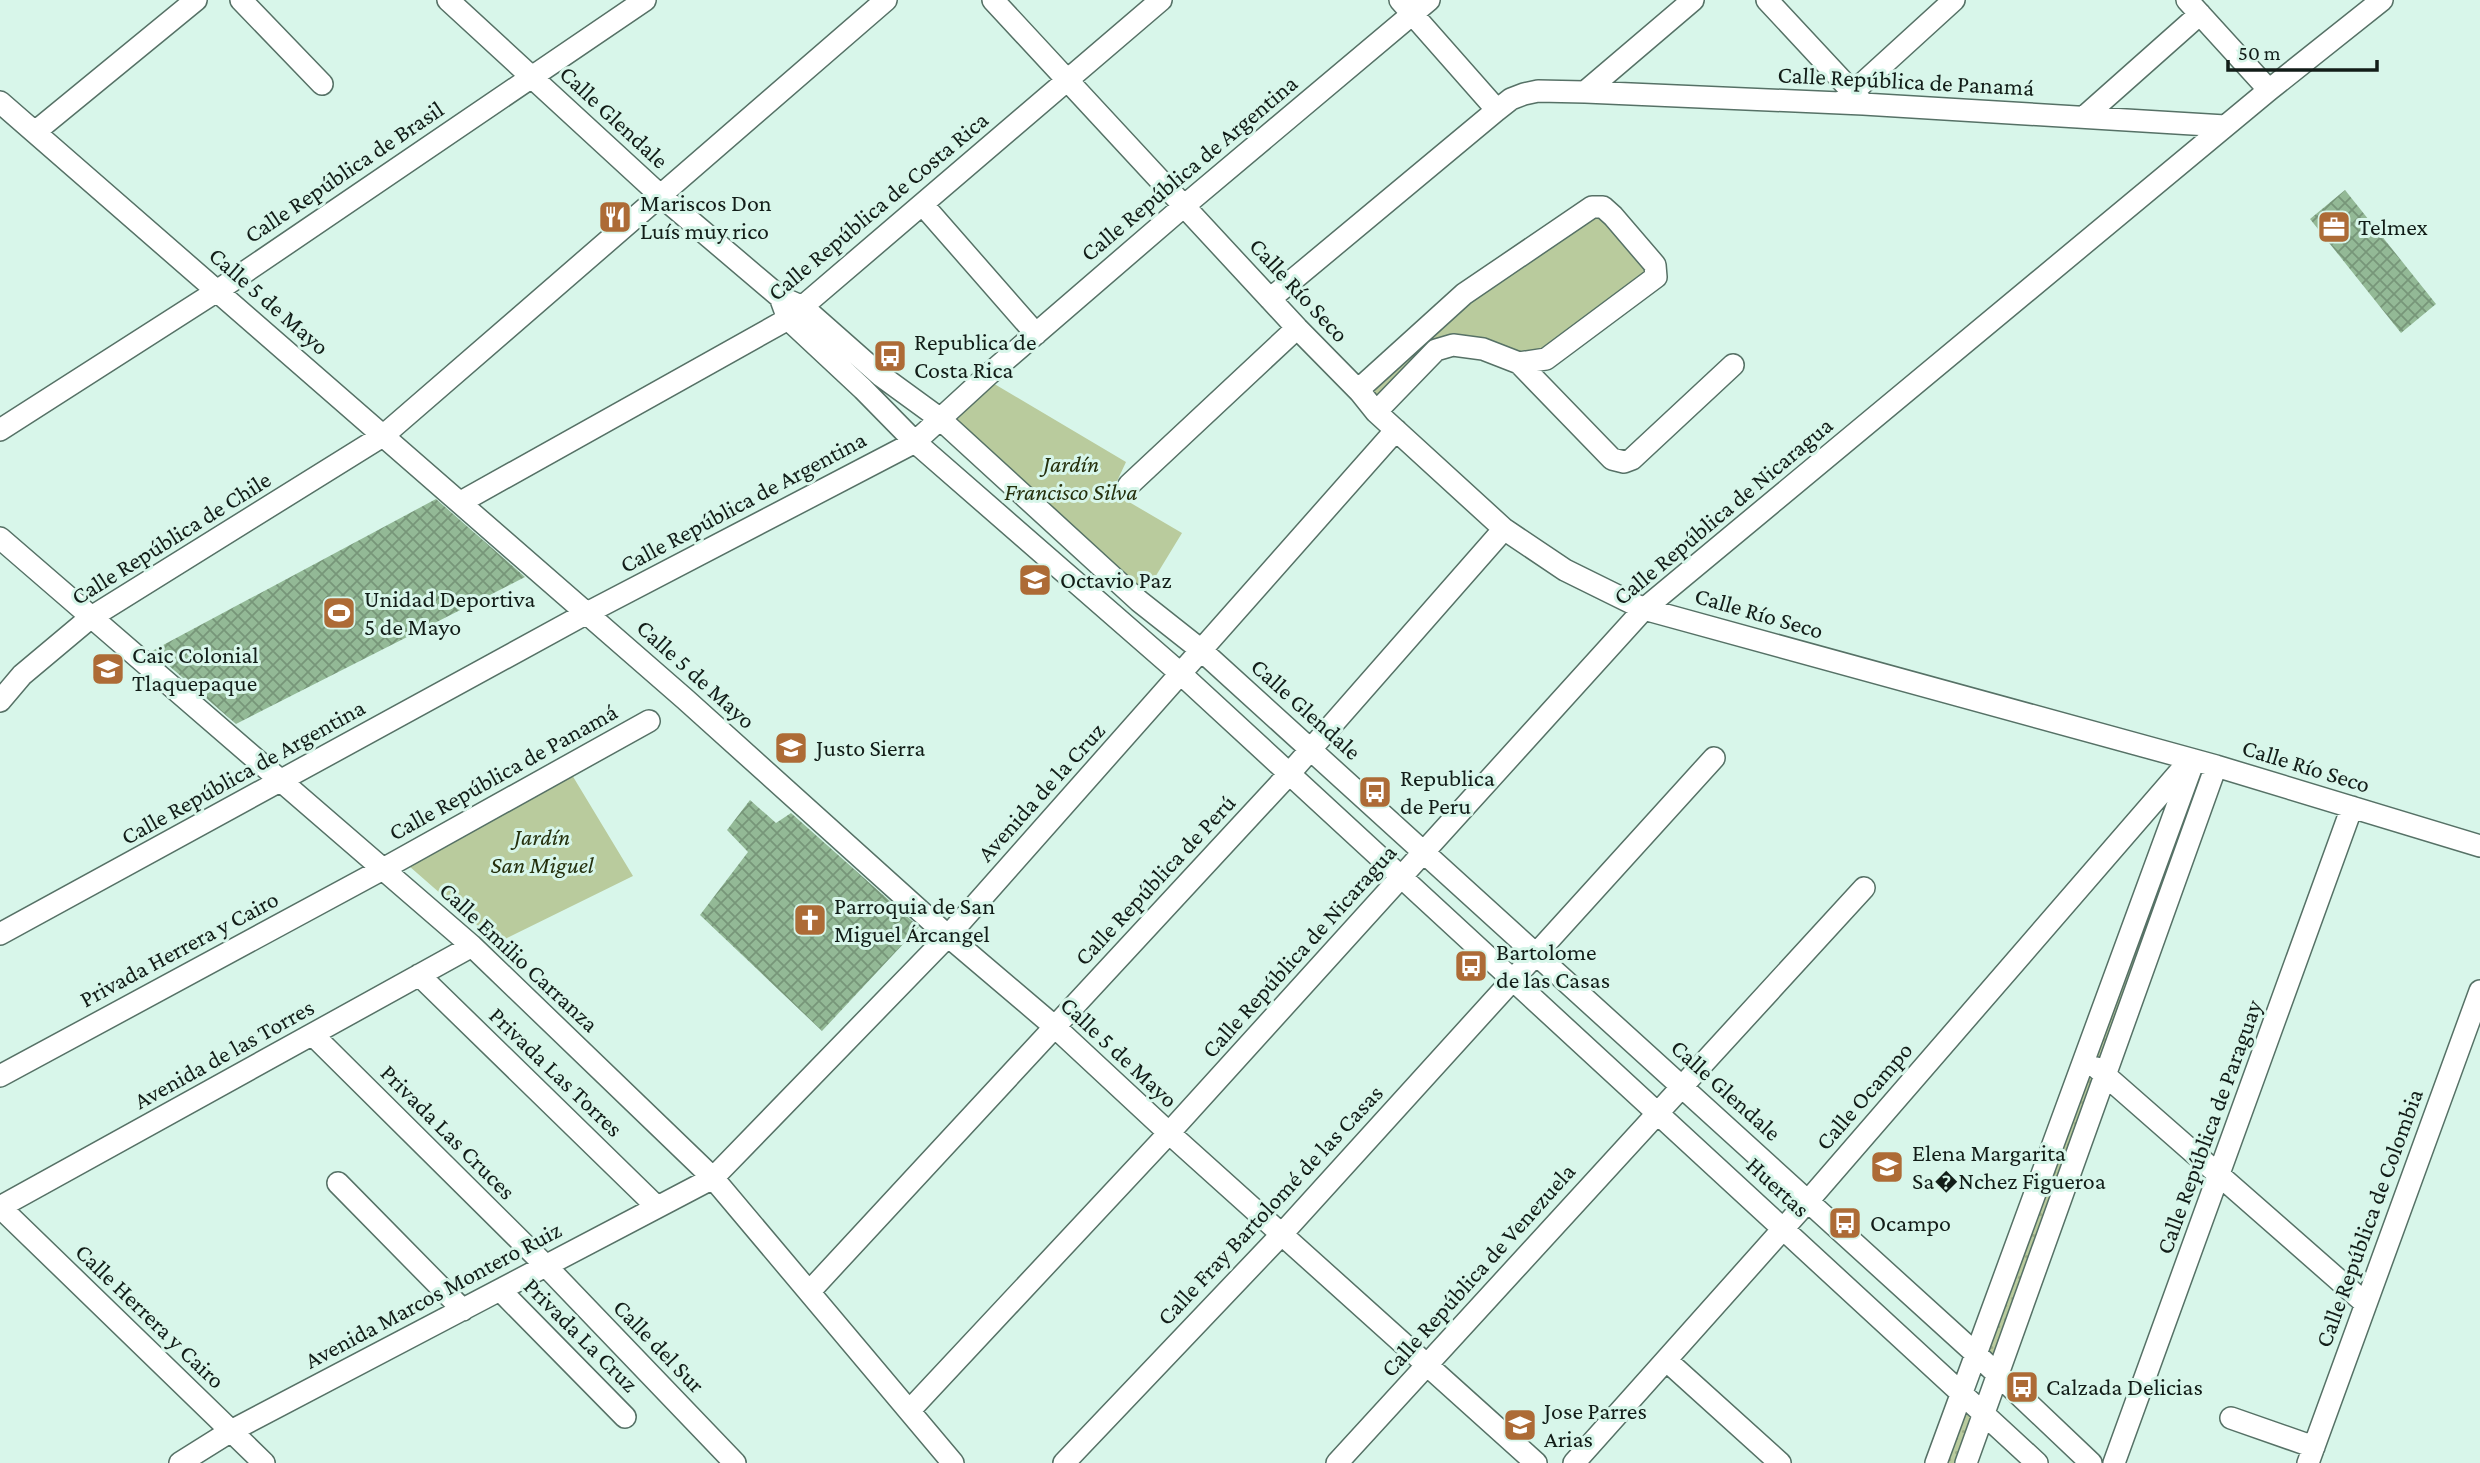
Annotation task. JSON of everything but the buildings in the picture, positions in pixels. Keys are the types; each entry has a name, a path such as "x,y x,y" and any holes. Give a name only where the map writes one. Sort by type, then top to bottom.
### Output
{"street":[{"path":"35,132 196,0"},
{"path":"241,0 322,84"},
{"name":"Calle Glendale","path":"448,0 661,196 780,297 915,442 1181,674 1512,979"},
{"name":"Calle República de Brasil","path":"0,430 217,291 645,0"},
{"name":"Calle República de Chile","path":"0,701 22,675 90,618 384,435 886,0"},
{"name":"Calle Río Seco","path":"993,0 1376,412 1504,529 1566,570 1644,609 2216,766 2480,846"},
{"name":"Calle República de Costa Rica","path":"461,502 795,313 1161,0"},
{"path":"1585,92 1693,0"},
{"path":"1767,0 1852,99 1954,0"},
{"name":"Calle República de Nicaragua","path":"910,1410 1168,1133 1644,609 2225,126 2382,0"},
{"path":"1414,5 1497,110"},
{"name":"Calle República de Argentina","path":"0,934 587,613 915,442 939,418 1414,5"},
{"path":"2084,117 2193,7 2269,90"},
{"name":"Calle República de Panamá","path":"1270,299 1497,110 1524,93 1538,91 1852,99 2225,126"},
{"name":"Calle 5 de Mayo","path":"0,102 461,502 948,936 1055,1027 1168,1133 1536,1463"},
{"path":"923,205 1036,334"},
{"path":"1376,412 1464,294 1592,207 1603,207 1655,265 1656,277 1546,359 1519,363"},
{"name":"Calle Glendale","path":"795,313 939,418 1139,601 1201,650 1976,1354 2091,1463"},
{"path":"1129,485 1297,328"},
{"path":"1358,390 1429,342 1483,349 1519,363 1612,459 1624,462 1632,459 1733,365"},
{"name":"Avenida de la Cruz","path":"713,1178 948,936 1396,430"},
{"name":"Calle República de Perú","path":"810,1291 1289,774 1504,529"},
{"name":"Calle Emilio Carranza","path":"0,538 472,946 713,1178 953,1463"},
{"name":"Calle República de Panamá","path":"383,869 649,721"},
{"name":"Calle Fray Bartolomé de las Casas","path":"1064,1463 1281,1235 1714,758"},
{"path":"1936,1463 2192,761"},
{"name":"Calle Ocampo","path":"1574,1463 1808,1201 2192,761"},
{"path":"1966,1463 2216,766"},
{"name":"Calle República de Paraguay","path":"2114,1463 2352,807"},
{"name":"Privada Herrera y Cairo","path":"0,1076 383,869"},
{"name":"Calle República de Venezuela","path":"1337,1463 1864,888"},
{"name":"Avenida de las Torres","path":"0,1207 472,946"},
{"name":"Privada Las Torres","path":"419,975 657,1207"},
{"name":"Huertas","path":"1512,979 2037,1463"},
{"name":"Calle República de Colombia","path":"2311,1455 2480,991"},
{"name":"Privada Las Cruces","path":"313,1035 546,1266"},
{"path":"2084,1058 2106,1074 2366,1304"},
{"name":"Avenida Marcos Montero Ruiz","path":"180,1463 231,1431 713,1178"},
{"path":"338,1183 463,1310"},
{"name":"Calle Herrera y Cairo","path":"0,1207 264,1463"},
{"name":"Calle del Sur","path":"546,1266 735,1463"},
{"name":"Privada La Cruz","path":"500,1290 625,1417"},
{"path":"1666,1360 1780,1463"},
{"path":"2231,1418 2311,1455"}],"green space":[{"path":"1592,207 1656,277 1546,359 1453,345 1372,406 1360,392 1424,337"},
{"name":"Jardín Francisco Silva","path":"986,379 1126,462 1112,492 1182,533 1143,597 943,418"},
{"name":"Jardín San Miguel","path":"566,765 633,876 497,943 401,859"},
{"path":"2192,766 2207,770 1996,1365 1983,1352"},
{"path":"1959,1400 1976,1417 1959,1463 1938,1463"}],"place":[{"name":"Mariscos Don Luís muy rico","path":"615,217"},
{"name":"Telmex","path":"2334,227"},
{"name":"Republica de Costa Rica","path":"890,356"},
{"name":"Octavio Paz","path":"1035,580"},
{"name":"Unidad Deportiva 5 de Mayo","path":"339,613"},
{"name":"Caic Colonial Tlaquepaque","path":"108,669"},
{"name":"Justo Sierra","path":"791,748"},
{"name":"Republica de Peru","path":"1375,792"},
{"name":"Parroquia de San Miguel Árcangel","path":"810,920"},
{"name":"Bartolome de las Casas","path":"1471,966"},
{"name":"Elena Margarita Sa�Nchez Figueroa","path":"1887,1167"},
{"name":"Ocampo","path":"1845,1223"},
{"name":"Calzada Delicias","path":"2022,1387"},
{"name":"Jose Parres Arias","path":"1520,1425"}]}
